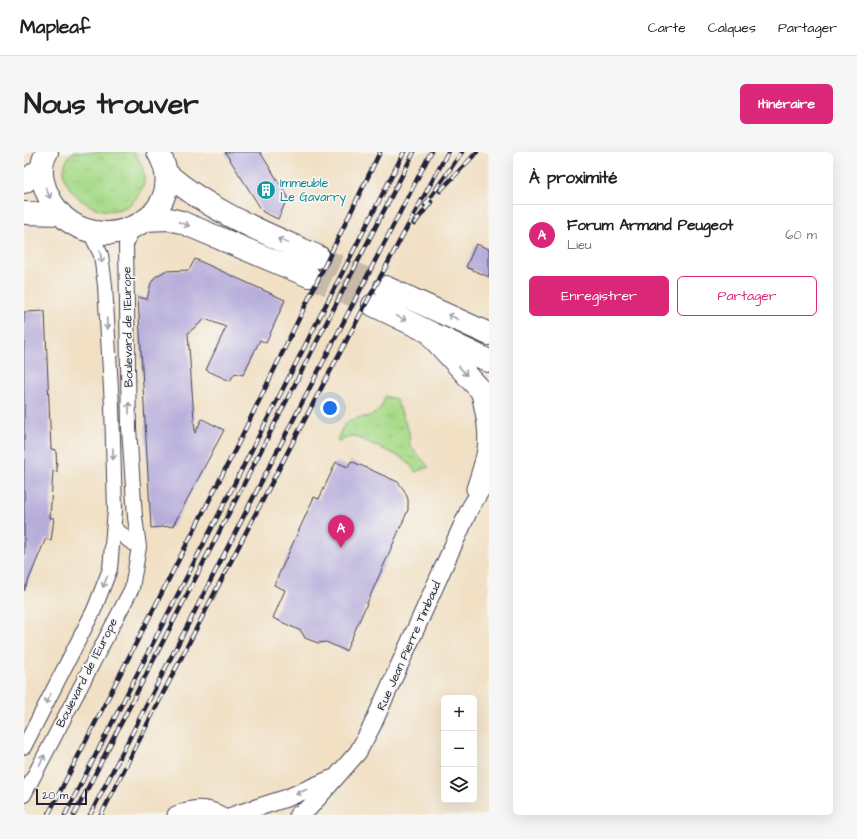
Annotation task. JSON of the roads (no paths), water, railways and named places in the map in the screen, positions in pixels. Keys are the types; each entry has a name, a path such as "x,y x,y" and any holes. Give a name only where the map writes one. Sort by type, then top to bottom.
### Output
{"main road":[{"path":"139,224 153,214 163,200 166,184 166,173 158,152"},
{"path":"40,159 46,191 61,214 76,226 90,232 114,232 139,224 169,219 314,266 199,199 166,173"},
{"path":"24,182 40,159"},
{"path":"24,213 61,214"},
{"path":"385,287 489,333"},
{"path":"373,305 489,361"},
{"path":"428,332 484,394"}],"street":[{"name":"Boulevard de l'Europe","path":"24,795 132,588 139,547 135,517 129,428 126,245 139,224"},
{"name":"Boulevard de l'Europe","path":"24,747 94,610 110,569 115,528 115,510 112,406 105,285 101,255 90,232"},
{"name":"Rue Jean Pierre Timbaud","path":"470,508 486,449 484,394"},
{"name":"Boulevard de l'Europe","path":"112,406 122,424 129,428"},
{"name":"Rue Jean Pierre Timbaud","path":"298,815 309,808 358,752 376,719 470,508 489,477"},
{"path":"470,508 489,495"},
{"path":"115,510 126,510 135,517"},
{"path":"115,528 128,540 139,547"},
{"name":"Rue Jean Pierre Timbaud","path":"234,815 287,798 336,776"},
{"path":"176,815 191,809 203,809 220,815"}],"tunnel":[{"path":"319,257 385,287"},
{"path":"309,276 373,305"}],"railway":[{"path":"48,815 236,448 380,152"},
{"path":"65,815 404,152"},
{"path":"74,815 414,152"},
{"path":"90,815 431,152"},
{"path":"101,815 272,482 448,152"},
{"path":"425,205 462,152"},
{"path":"440,191 477,152"},
{"path":"414,224 431,202"}],"place":[{"name":"Immeuble Le Gavarry","path":"266,190"},
{"name":"Forum Armand Peugeot","path":"341,548"}]}
